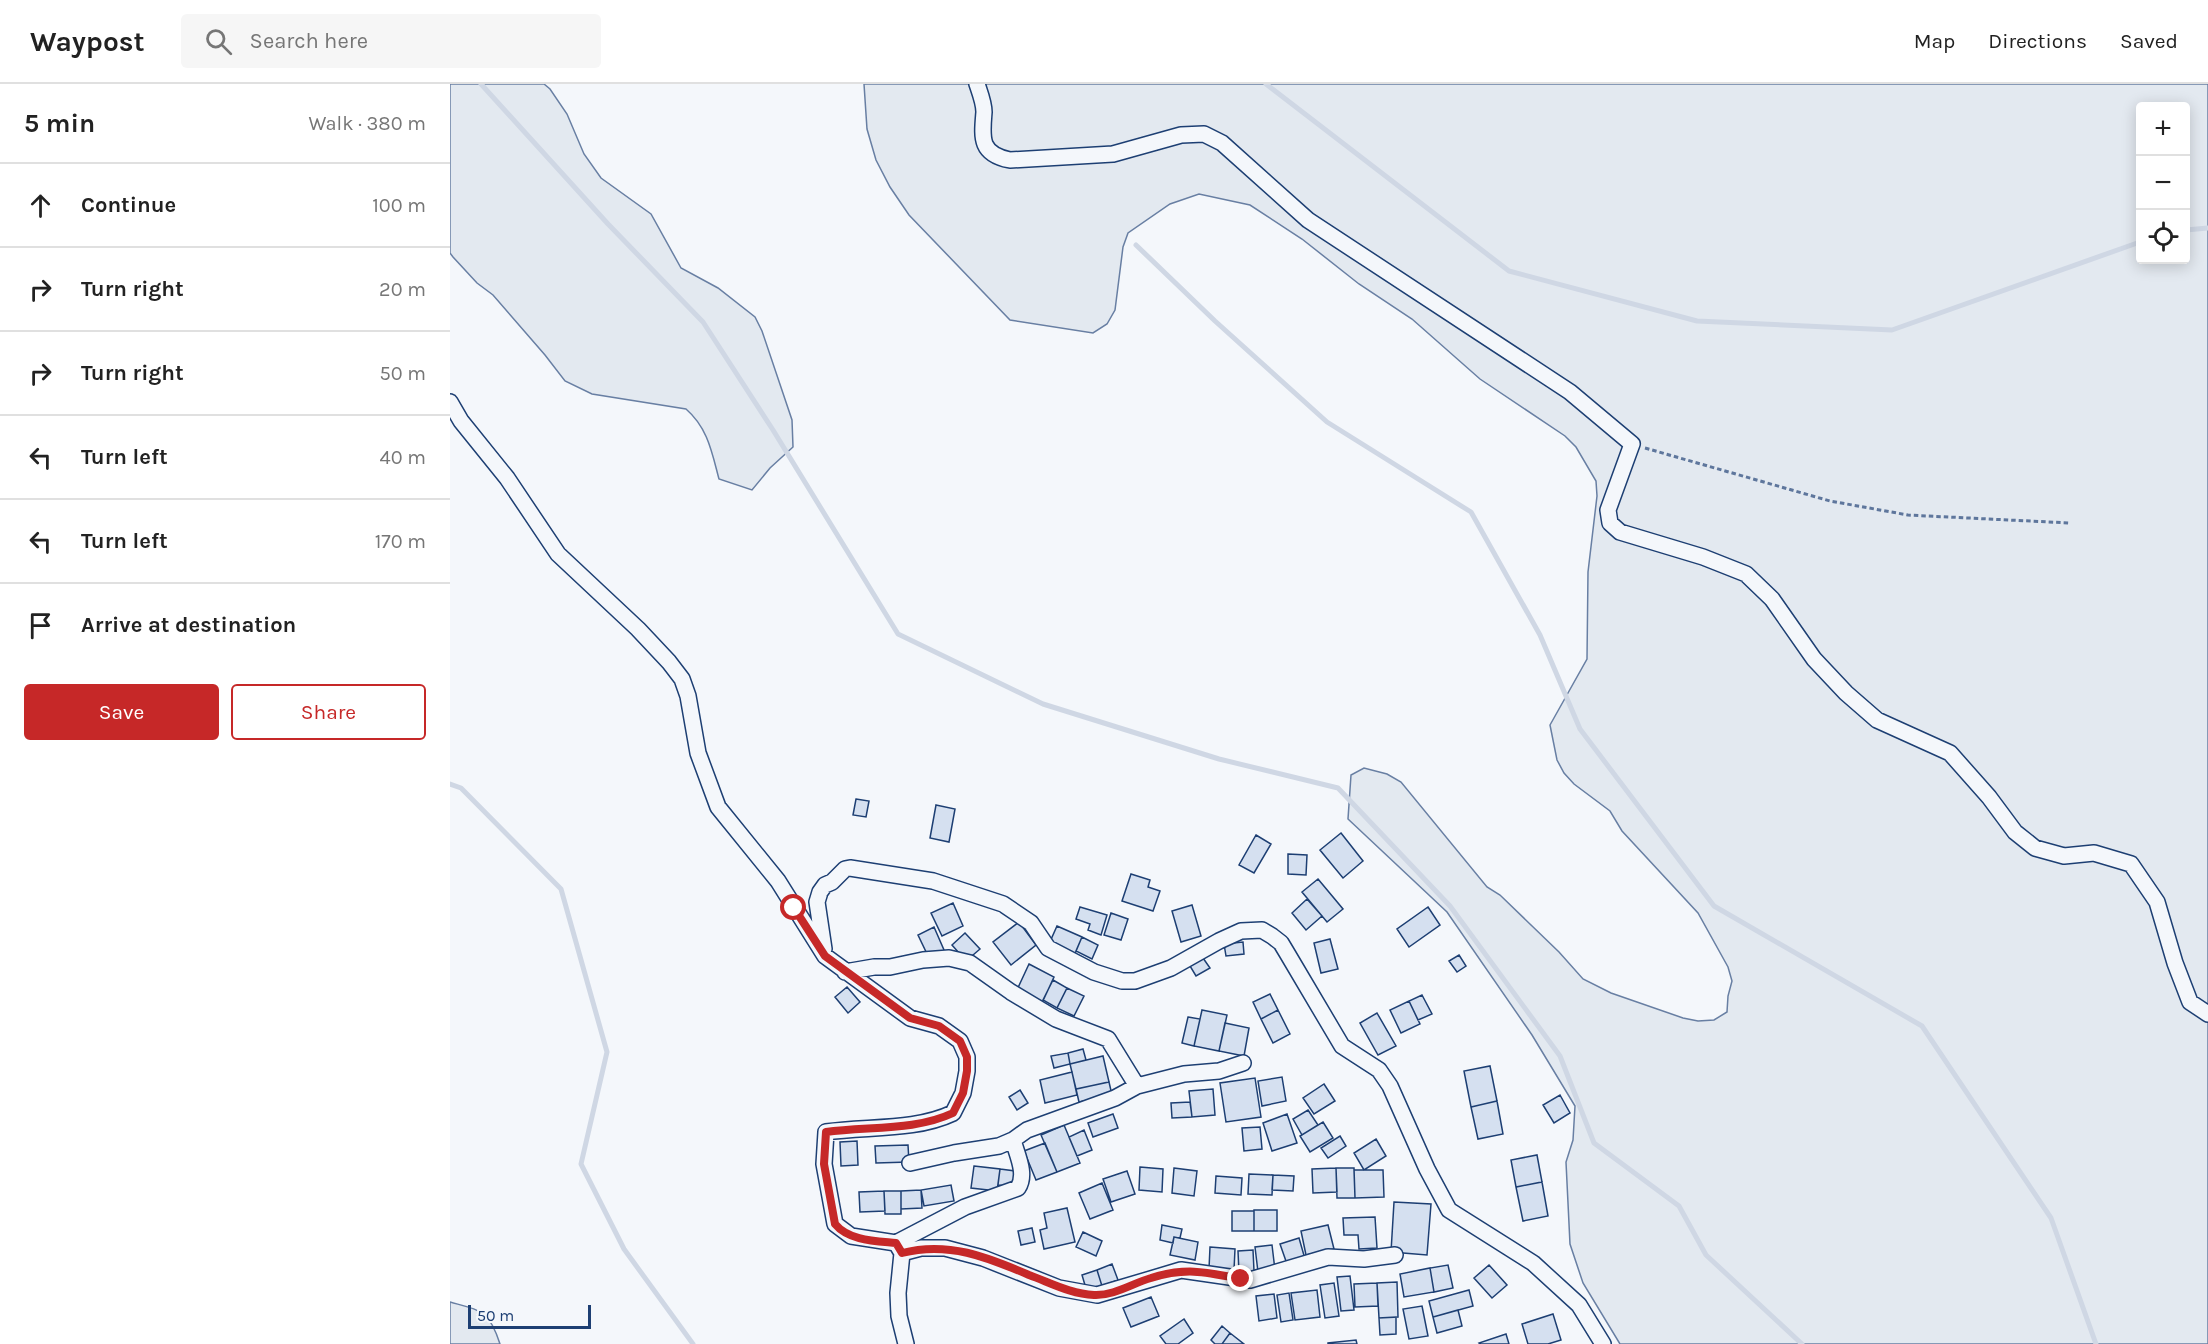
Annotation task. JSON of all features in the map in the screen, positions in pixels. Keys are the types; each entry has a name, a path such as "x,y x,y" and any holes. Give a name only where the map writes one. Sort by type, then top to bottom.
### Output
{"street":[{"path":"978,84 983,100 983,141 987,148 1002,159 1113,154 1180,135 1204,134 1222,143 1308,220 1570,392 1632,444 1608,510 1610,522 1620,532 1703,557 1746,574 1772,599 1814,659 1846,693 1877,720 1950,753 1989,797 2015,832 2035,848 2064,856 2094,853 2132,864 2157,902 2175,963 2190,1002 2208,1014"},
{"path":"450,402 461,421 507,478 558,554 638,629 682,679 688,696 698,753 718,807 778,881 825,956 910,1018 939,1026 960,1041 967,1057 963,1093 953,1113 935,1121 916,1124 826,1132 824,1164 835,1224 851,1236 899,1248 945,1248 983,1258 1059,1288 1097,1295 1181,1270 1250,1280 1328,1257 1364,1259 1395,1255"},
{"path":"825,956 817,902 825,885 832,882 845,869 850,868 933,881 1003,904 1031,923 1048,948 1094,972 1122,981 1135,981 1171,968 1219,940 1241,931 1262,930 1281,943 1342,1046 1379,1070 1390,1086 1427,1169 1449,1209 1533,1263 1580,1305 1603,1344"},
{"path":"845,972 950,958 970,963 1011,992 1056,1019 1108,1040 1137,1086"},
{"path":"910,1163 999,1146 1027,1130 1115,1098 1137,1086 1184,1074 1219,1071 1243,1063"},
{"path":"899,1248 965,1207 1018,1188 1022,1174 1013,1140"},
{"path":"899,1248 899,1316 906,1344"}],"path":[{"path":"1632,444 1830,501 1908,515 2069,523"}],"shaded area":[{"path":"450,84 544,84 567,114 584,154 601,178 651,214 681,268 718,288 755,317 762,331 792,420 793,447 770,468 752,490 719,479 704,433 686,409 592,394 565,381 493,295 477,283 450,253"},
{"path":"864,84 2208,84 2208,1344 1620,1344 1583,1283 1570,1244 1566,1162 1573,1140 1575,1106 1532,1035 1447,912 1348,819 1351,775 1364,768 1387,774 1401,782 1487,887 1500,895 1559,952 1583,979 1611,993 1683,1018 1698,1021 1714,1020 1727,1012 1732,981 1728,967 1698,913 1622,831 1610,811 1574,784 1564,773 1557,760 1550,725 1587,659 1588,572 1597,496 1596,481 1576,447 1565,436 1480,379 1412,319 1359,284 1302,239 1250,205 1199,194 1170,204 1128,233 1123,247 1115,310 1107,324 1093,333 1010,320 909,215 890,187 876,160 867,129"},
{"path":"450,1302 477,1310 488,1318 500,1344 450,1344"}],"building":[{"path":"856,799 869,801 866,817 853,815"},
{"path":"936,805 955,809 949,842 930,838"},
{"path":"1341,833 1363,861 1343,878 1320,850"},
{"path":"1256,835 1271,844 1254,873 1239,865"},
{"path":"1288,854 1307,855 1306,875 1288,874"},
{"path":"1131,874 1150,880 1148,887 1160,891 1153,911 1122,901"},
{"path":"1318,879 1343,909 1327,922 1302,892"},
{"path":"1307,899 1322,916 1306,930 1292,913"},
{"path":"953,903 963,926 942,936 931,913"},
{"path":"1192,905 1201,936 1181,942 1172,911"},
{"path":"1080,907 1107,915 1101,935 1088,930 1090,924 1076,919"},
{"path":"1428,907 1440,925 1409,947 1397,929"},
{"path":"1111,913 1128,919 1121,940 1104,935"},
{"path":"1019,922 1036,945 1011,965 993,942"},
{"path":"1057,926 1082,937 1074,956 1049,944"},
{"path":"934,927 944,950 929,958 918,935"},
{"path":"965,933 980,949 966,961 952,945"},
{"path":"1082,937 1098,945 1092,959 1076,951"},
{"path":"1330,939 1338,969 1321,973 1314,943"},
{"path":"1243,942 1244,954 1226,956 1224,944"},
{"path":"1459,955 1466,966 1457,972 1449,961"},
{"path":"1203,958 1210,968 1196,976 1190,966"},
{"path":"1029,964 1054,977 1041,1005 1016,992"},
{"path":"1053,980 1067,988 1057,1008 1043,1000"},
{"path":"847,987 860,1002 848,1013 835,997"},
{"path":"1067,988 1084,996 1074,1016 1057,1008"},
{"path":"1270,994 1278,1010 1261,1019 1253,1002"},
{"path":"1422,995 1432,1014 1418,1020 1409,1001"},
{"path":"1409,1001 1420,1024 1401,1033 1390,1010"},
{"path":"1202,1010 1227,1015 1219,1051 1194,1046"},
{"path":"1278,1010 1290,1034 1273,1043 1261,1019"},
{"path":"1377,1013 1396,1046 1378,1055 1360,1023"},
{"path":"1188,1017 1200,1019 1194,1046 1182,1043"},
{"path":"1225,1023 1249,1028 1244,1056 1219,1051"},
{"path":"1083,1049 1086,1060 1070,1064 1068,1053"},
{"path":"1068,1053 1070,1064 1054,1068 1051,1056"},
{"path":"1103,1056 1109,1082 1076,1089 1070,1064"},
{"path":"1490,1066 1497,1101 1471,1107 1464,1071"},
{"path":"1072,1072 1077,1095 1045,1103 1040,1080"},
{"path":"1282,1077 1286,1101 1262,1106 1258,1081"},
{"path":"1255,1078 1261,1117 1226,1122 1220,1083"},
{"path":"1109,1082 1112,1095 1079,1102 1076,1089"},
{"path":"1324,1084 1335,1101 1314,1114 1303,1098"},
{"path":"1213,1089 1215,1115 1192,1117 1189,1091"},
{"path":"1020,1090 1028,1103 1017,1110 1009,1097"},
{"path":"1560,1095 1570,1113 1554,1123 1543,1105"},
{"path":"1497,1101 1503,1134 1478,1139 1471,1107"},
{"path":"1190,1102 1192,1117 1172,1118 1171,1103"},
{"path":"1308,1110 1318,1125 1302,1135 1293,1119"},
{"path":"1113,1114 1118,1128 1093,1137 1088,1123"},
{"path":"1287,1114 1297,1143 1272,1151 1263,1123"},
{"path":"1323,1122 1333,1138 1310,1152 1300,1136"},
{"path":"1064,1125 1080,1163 1057,1172 1041,1135"},
{"path":"1260,1127 1262,1149 1244,1151 1242,1128"},
{"path":"1084,1130 1092,1150 1077,1156 1069,1137"},
{"path":"1340,1136 1346,1146 1328,1158 1321,1148"},
{"path":"1376,1139 1386,1156 1364,1170 1354,1153"},
{"path":"857,1141 858,1165 841,1166 840,1142"},
{"path":"1045,1143 1057,1172 1036,1180 1024,1151"},
{"path":"908,1145 909,1162 876,1163 875,1146"},
{"path":"1537,1155 1542,1182 1516,1187 1511,1160"},
{"path":"974,1166 1000,1169 997,1191 971,1188"},
{"path":"1140,1167 1163,1169 1162,1192 1139,1190"},
{"path":"1174,1168 1197,1171 1194,1196 1172,1193"},
{"path":"1336,1168 1337,1192 1313,1193 1312,1169"},
{"path":"1336,1168 1354,1168 1355,1198 1337,1198"},
{"path":"1000,1169 1015,1171 1013,1187 998,1185"},
{"path":"1354,1170 1383,1170 1384,1197 1355,1198"},
{"path":"1127,1171 1135,1194 1111,1202 1103,1179"},
{"path":"1249,1174 1273,1175 1272,1195 1248,1194"},
{"path":"1273,1175 1294,1176 1293,1191 1272,1190"},
{"path":"1216,1176 1242,1178 1241,1195 1215,1193"},
{"path":"1542,1182 1548,1216 1523,1221 1516,1187"},
{"path":"1102,1183 1113,1210 1090,1219 1079,1193"},
{"path":"951,1185 954,1201 924,1206 921,1190"},
{"path":"921,1190 922,1208 901,1209 901,1191"},
{"path":"884,1191 885,1211 860,1212 859,1192"},
{"path":"884,1191 901,1191 901,1214 885,1214"},
{"path":"1394,1202 1431,1204 1427,1255 1391,1252"},
{"path":"1067,1208 1075,1242 1044,1249 1040,1230 1047,1228 1044,1213"},
{"path":"1254,1210 1277,1210 1277,1231 1254,1231"},
{"path":"1232,1211 1254,1211 1254,1231 1232,1231"},
{"path":"1375,1217 1377,1248 1359,1249 1358,1235 1344,1235 1343,1218"},
{"path":"1162,1225 1182,1229 1180,1238 1174,1237 1173,1243 1160,1240"},
{"path":"1328,1225 1334,1249 1306,1255 1301,1231"},
{"path":"1032,1228 1035,1242 1021,1245 1018,1231"},
{"path":"1083,1232 1102,1241 1096,1256 1076,1247"},
{"path":"1174,1237 1198,1242 1195,1260 1170,1255"},
{"path":"1299,1238 1305,1259 1287,1264 1280,1244"},
{"path":"1272,1245 1275,1270 1258,1272 1255,1247"},
{"path":"1210,1247 1235,1249 1234,1270 1209,1269"},
{"path":"1253,1250 1254,1271 1239,1273 1238,1251"},
{"path":"1112,1264 1118,1280 1102,1286 1097,1270"},
{"path":"1448,1265 1453,1288 1434,1292 1430,1268"},
{"path":"1489,1265 1507,1285 1492,1298 1474,1278"},
{"path":"1430,1268 1434,1292 1404,1297 1400,1274"},
{"path":"1097,1270 1102,1286 1087,1292 1082,1275"},
{"path":"1350,1276 1354,1310 1341,1311 1337,1277"},
{"path":"1397,1282 1398,1317 1379,1318 1377,1283"},
{"path":"1334,1283 1339,1316 1325,1318 1320,1285"},
{"path":"1377,1283 1378,1306 1355,1307 1354,1284"},
{"path":"1317,1290 1320,1317 1295,1320 1291,1293"},
{"path":"1469,1290 1473,1306 1433,1317 1429,1301"},
{"path":"1289,1293 1293,1320 1281,1322 1277,1295"},
{"path":"1274,1294 1277,1318 1259,1321 1256,1296"},
{"path":"1151,1297 1159,1316 1131,1327 1123,1308"},
{"path":"1422,1306 1428,1336 1409,1339 1403,1309"},
{"path":"1458,1310 1462,1326 1437,1333 1433,1317"},
{"path":"1553,1314 1561,1340 1548,1344 1528,1344 1522,1324"},
{"path":"1396,1317 1396,1334 1380,1335 1379,1318"},
{"path":"1184,1319 1193,1333 1178,1344 1166,1344 1160,1336"},
{"path":"1222,1326 1230,1333 1222,1344 1215,1344 1211,1340"},
{"path":"1230,1333 1244,1344 1222,1344"},
{"path":"1506,1334 1509,1344 1479,1343"},
{"path":"1356,1340 1357,1344 1328,1344 1328,1343"}],"waterway":[{"path":"481,84 608,224 703,322 773,430 898,634 1043,704 1219,759 1338,788 1450,906 1560,1056 1594,1143 1679,1206 1706,1255 1802,1344"},
{"path":"1266,84 1509,271 1697,321 1892,330 2136,243"},
{"path":"2190,230 2208,228"},
{"path":"1136,245 1215,321 1327,422 1471,512 1540,635 1580,729 1714,906 1922,1026 2051,1218 2096,1344"},
{"path":"450,784 461,788 561,889 607,1052 581,1164 624,1249 693,1344"}],"route":[{"path":"794,908 825,956 910,1018 939,1026 960,1041 967,1057 963,1093 953,1113 935,1121 916,1124 826,1132 824,1164 835,1224 839,1229 851,1236 896,1243 902,1253 921,1248 945,1248 968,1253 1059,1288 1097,1295 1181,1270 1241,1279"}]}
